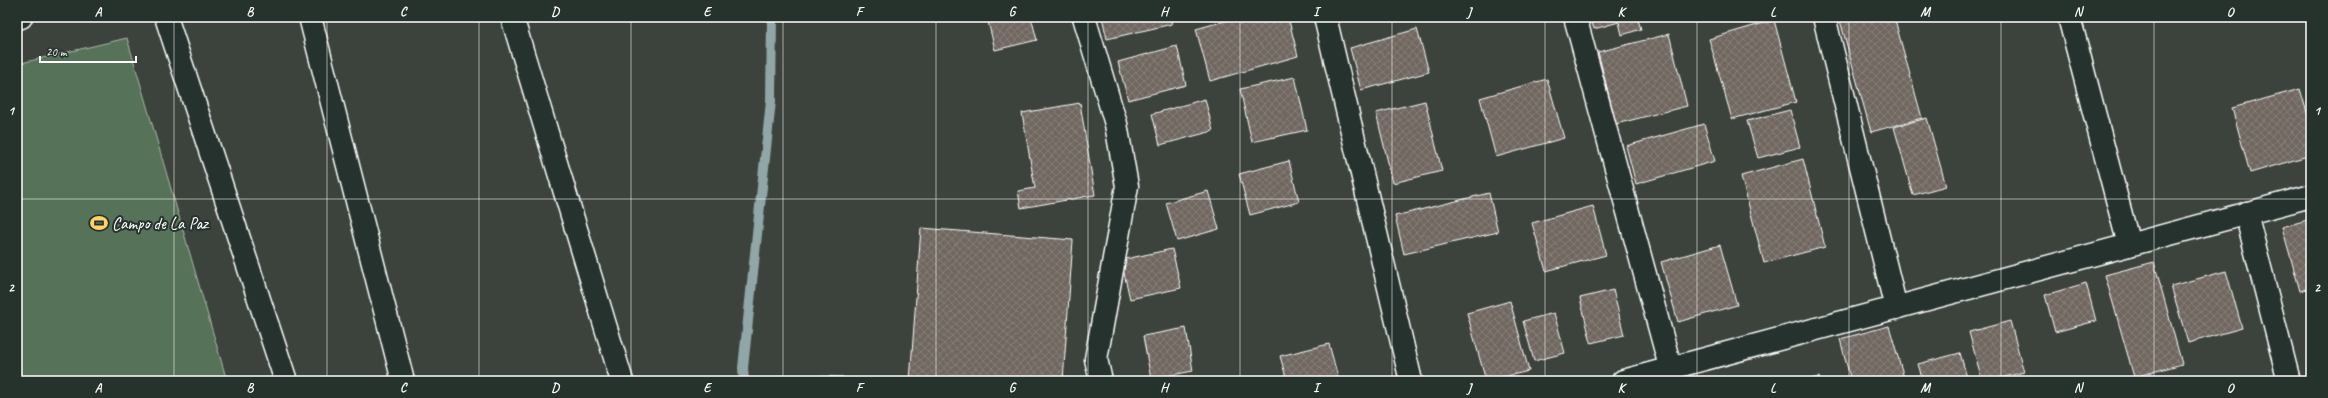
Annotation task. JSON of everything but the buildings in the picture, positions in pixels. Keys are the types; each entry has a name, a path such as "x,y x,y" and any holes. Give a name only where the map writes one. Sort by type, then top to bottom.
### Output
{"street":[{"path":"17,18 21,17"},
{"path":"166,17 286,381"},
{"path":"310,17 403,381"},
{"path":"512,17 622,381"},
{"path":"1084,17 1116,124 1127,186 1096,359 1101,381"},
{"path":"1325,17 1411,381"},
{"path":"1575,17 1672,375"},
{"path":"1824,17 1896,308"},
{"path":"2069,17 2129,245"},
{"path":"1623,381 1672,375 1896,308 2311,196"},
{"path":"2246,214 2289,381"}],"green space":[{"name":"Campo de La Paz","path":"127,38 227,381 17,381 17,64"}],"waterway":[{"path":"744,381 743,368 771,101 772,17"}],"place":[{"name":"Campo de La Paz","path":"99,223"}]}
